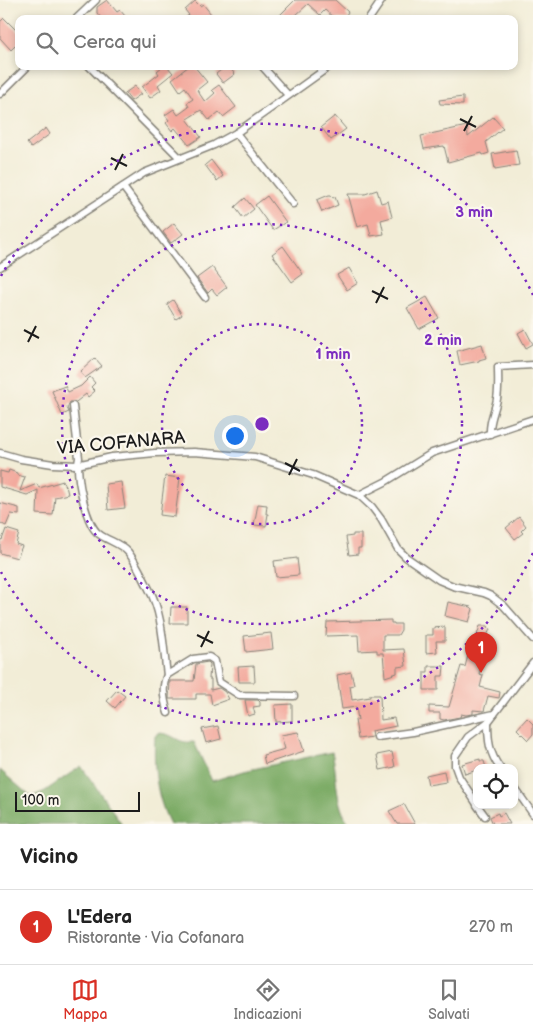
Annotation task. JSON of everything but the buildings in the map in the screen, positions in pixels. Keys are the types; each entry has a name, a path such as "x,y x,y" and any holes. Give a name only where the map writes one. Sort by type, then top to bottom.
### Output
{"street":[{"path":"80,15 96,0"},
{"path":"372,15 382,0"},
{"path":"0,94 24,70"},
{"path":"93,70 180,158"},
{"path":"266,70 288,95"},
{"path":"0,267 144,173 214,145 236,133 324,70"},
{"path":"236,133 293,204"},
{"path":"123,187 205,297"},
{"path":"490,434 489,424 498,397 498,367 533,365"},
{"path":"73,406 79,458 77,465 87,514 98,534 122,546 129,553 150,590 159,616 167,675"},
{"path":"359,495 385,482 432,453 533,419"},
{"name":"VIA COFANARA","path":"0,453 53,464 77,465 112,457 194,452 255,458 313,475 359,495 376,513 398,549 406,557 439,580 453,586 491,596 504,606 533,639"},
{"path":"168,713 164,701 164,681 167,675 193,659 209,657 215,661 219,682 239,695 294,696"},
{"path":"473,799 459,777 455,766 455,756 468,737 488,722 533,663"},
{"path":"377,737 413,732 494,714"},
{"path":"488,722 489,747 497,764"},
{"path":"518,793 533,814"},
{"path":"480,809 485,816"}],"green space":[{"path":"159,733 169,735 183,742 194,742 212,781 244,771 332,752 341,808 350,824 170,824 161,803 156,781 155,736"},
{"path":"81,766 122,824 0,824 0,770 31,797 45,791"}],"place":[{"name":"L'Edera","path":"481,673"}]}
